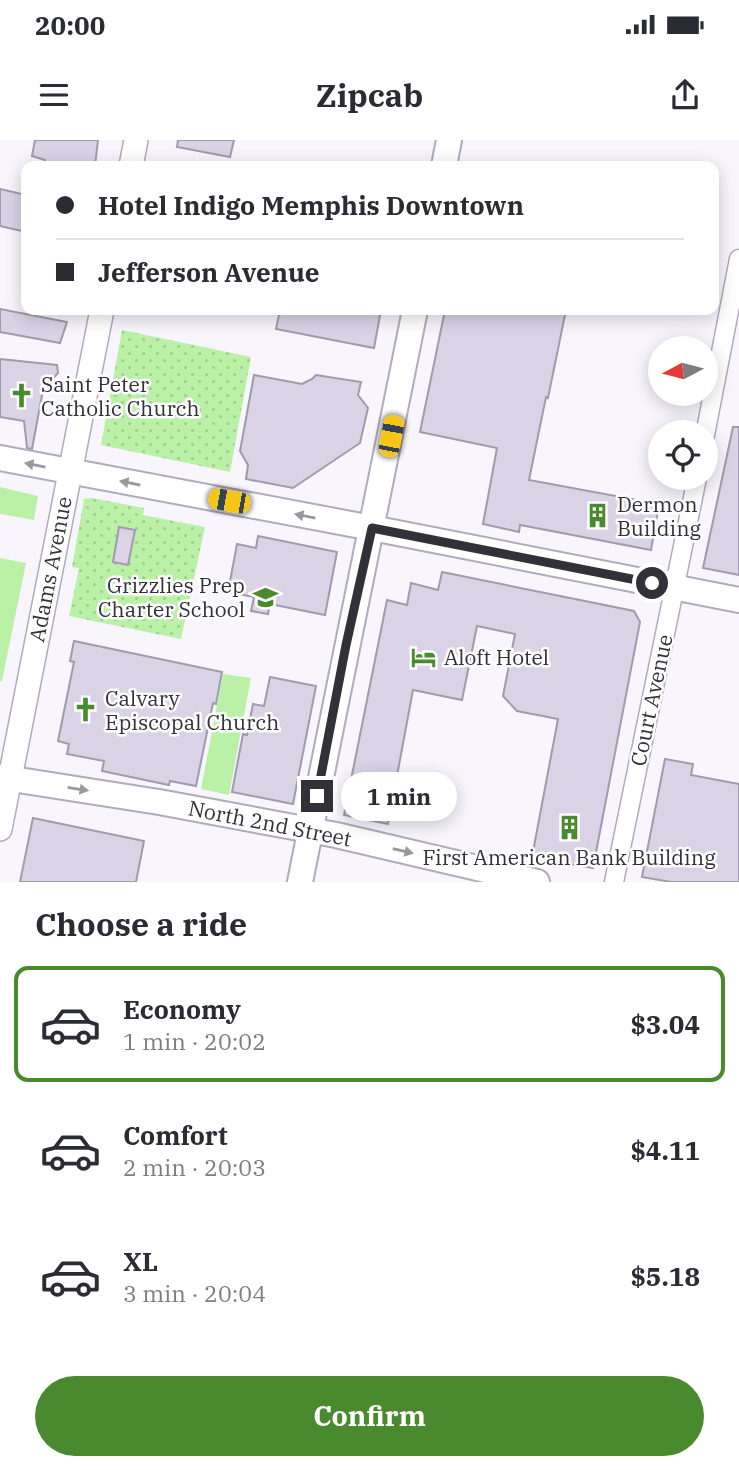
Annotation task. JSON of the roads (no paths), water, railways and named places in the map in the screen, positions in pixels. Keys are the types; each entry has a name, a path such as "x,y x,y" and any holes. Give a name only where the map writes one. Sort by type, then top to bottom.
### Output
{"main road":[{"path":"445,161 449,140"},
{"path":"300,882 414,315"},
{"path":"0,458 739,600"},
{"name":"North 2nd Street","path":"5,778 159,802 310,830 484,876 537,882"}],"street":[{"path":"132,161 136,140"},
{"path":"708,420 739,259"},
{"name":"Adams Avenue","path":"0,829 5,778 101,315"},
{"name":"Court Avenue","path":"614,882 694,490"}],"place":[{"name":"Saint Peter Catholic Church","path":"21,396"},
{"name":"Dermon Building","path":"597,516"},
{"name":"Grizzlies Prep Charter School","path":"265,597"},
{"name":"Aloft Hotel","path":"424,657"},
{"name":"Calvary Episcopal Church","path":"85,710"},
{"name":"First American Bank Building","path":"569,828"}]}
